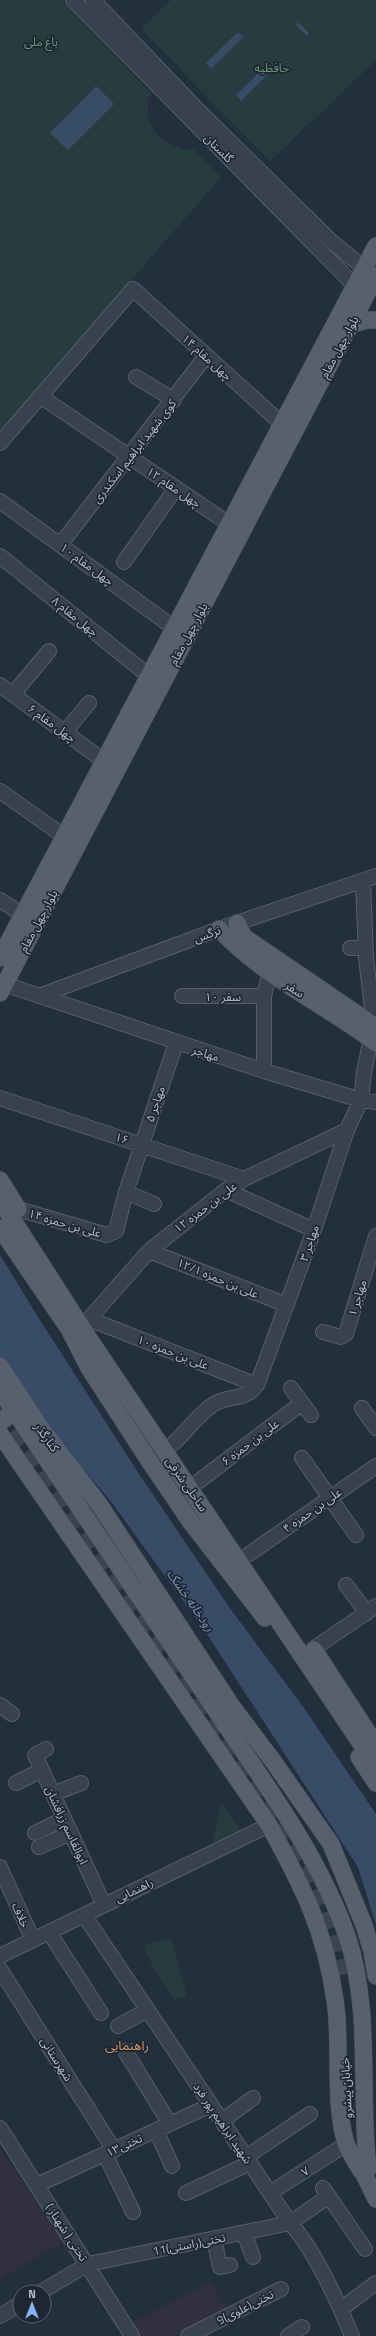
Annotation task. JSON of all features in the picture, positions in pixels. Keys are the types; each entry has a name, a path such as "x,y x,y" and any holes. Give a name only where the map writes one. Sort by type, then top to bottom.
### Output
{"main road":[{"name":"بلوار چهل مقام","path":"0,958 23,915 70,841 139,711 351,325 366,296 373,275 376,246"},
{"name":"بلوار چهل مقام","path":"2,988 70,841 104,761 139,711 149,676 282,424 366,296"},
{"path":"351,325 367,320 376,320"},
{"name":"سفر","path":"219,929 238,935 374,1034"},
{"name":"سفر","path":"238,935 270,972 374,1034"},
{"name":"ساحلی شرقی","path":"0,1180 89,1319 249,1554 376,1745"},
{"name":"ساحلی شرقی","path":"0,1200 90,1340 226,1540 376,1766"},
{"path":"0,1228 69,1330 89,1368 190,1521 296,1662 376,1783"},
{"path":"69,1330 91,1352 180,1492 204,1520 226,1540"},
{"name":"کنارگذر","path":"0,1366 42,1430 98,1504"},
{"path":"0,1423 8,1416 6,1405"},
{"path":"6,1405 206,1695 307,1851 334,1905 350,1950 360,1998 364,2132 369,2175"},
{"name":"خیابان پیشرو","path":"0,1434 269,1826 306,1892 334,1964 352,2000 354,2105 358,2140 376,2198"},
{"path":"98,1504 111,1535 180,1639 199,1673 206,1695"},
{"path":"98,1504 231,1705 273,1761 331,1844 364,1925 372,1951 376,1976"},
{"path":"334,1964 341,1956 350,1950"}],"street":[{"name":"گلستان","path":"73,0 366,296"},
{"name":"گلستان","path":"93,0 197,109 331,241 373,275"},
{"name":"چهل مقام ۱۴","path":"40,396 133,289 282,424"},
{"name":"کوی شهید ابراهیم اسکندری","path":"60,545 130,457 206,356"},
{"path":"136,377 174,400"},
{"path":"0,443 40,396"},
{"name":"چهل مقام ۱۲","path":"40,396 229,524"},
{"path":"124,562 176,488"},
{"name":"چهل مقام ۱۰","path":"0,501 174,628"},
{"name":"چهل مقام ۸","path":"0,556 149,676"},
{"path":"13,694 49,651"},
{"name":"چهل مقام ۶","path":"0,684 104,761"},
{"path":"65,732 89,703"},
{"path":"0,791 70,841"},
{"path":"238,935 370,878"},
{"name":"۳ مهاجر","path":"258,1385 314,1230 347,1130 361,1100 364,1072 374,1034 369,954 370,878"},
{"path":"0,900 23,915"},
{"name":"نرگس","path":"39,996 219,929"},
{"path":"350,948 369,954"},
{"path":"264,1072 264,996 270,972"},
{"name":"مهاجر","path":"2,988 39,996 264,1072 361,1100 376,1102"},
{"name":"۱۰ سفر","path":"182,996 264,996"},
{"name":"۵ مهاجر","path":"112,1234 116,1231 126,1192 176,1043"},
{"name":"۱۶","path":"0,1098 244,1179"},
{"name":"۱۲ علی بن حمزه","path":"89,1319 149,1251 226,1190 244,1179 347,1130"},
{"path":"226,1190 314,1230"},
{"path":"126,1192 154,1204"},
{"name":"۱۴ علی بن حمزه","path":"18,1209 107,1235 112,1234"},
{"name":"۱ مهاجر","path":"323,1332 344,1337 376,1236"},
{"name":"۱۲/۱ علی بن حمزه","path":"149,1251 287,1305"},
{"name":"۱۰ علی بن حمزه","path":"89,1319 258,1385"},
{"path":"174,1443 203,1412 215,1403 246,1396 258,1385"},
{"path":"291,1388 311,1415"},
{"name":"۶ علی بن حمزه","path":"199,1481 302,1403"},
{"path":"362,1408 376,1428"},
{"path":"302,1458 356,1534"},
{"name":"۴ علی بن حمزه","path":"249,1554 376,1466"},
{"path":"313,1649 371,1610 346,1585"},
{"path":"0,1706 12,1714"},
{"name":"ابوالقاسم زرافشان","path":"46,1748 35,1755 104,1905"},
{"path":"16,1783 42,1770"},
{"path":"53,1794 81,1783"},
{"path":"35,1833 64,1819"},
{"name":"راهنمایی","path":"0,1956 269,1826"},
{"path":"39,1847 71,1833"},
{"name":"خلاف","path":"0,1867 33,1940"},
{"name":"شهید ابراهیم پور فرد","path":"84,1915 290,2223 300,2235 341,2309 352,2336"},
{"path":"49,1932 101,2013"},
{"name":"شهرستانی","path":"0,1969 110,2152 133,2212"},
{"path":"118,2026 148,2010"},
{"path":"125,2051 170,2124"},
{"path":"222,2121 253,2098"},
{"name":"تختی۱۳","path":"37,2185 211,2105"},
{"path":"186,2193 248,2160 310,2114"},
{"name":"تختی ( شهناز )","path":"0,2128 88,2264 132,2336"},
{"path":"156,2130 172,2166"},
{"name":"۷","path":"270,2193 340,2148"},
{"path":"290,2223 326,2192 364,2249"},
{"name":"11تختی(راستی)","path":"52,2285 88,2264 290,2223"},
{"path":"244,2233 253,2256"},
{"path":"214,2239 220,2267 230,2265"},
{"path":"341,2309 376,2283"},
{"name":"9تختی(علوی)","path":"188,2336 281,2289"},
{"path":"0,2316 12,2309"},
{"path":"288,2336 302,2327"}],"shaded area":[{"path":"0,2148 63,2243 0,2278"},
{"path":"211,2282 228,2311 174,2336 139,2336 131,2323"}],"green space":[{"name":"باغ ملی","path":"0,0 62,0 151,94 148,101 148,112 151,127 155,132 173,145 188,150 193,148 221,177 129,283 125,295 0,431"},
{"name":"حافظیه","path":"171,0 376,0 376,60 270,161 141,29"},
{"path":"221,1803 241,1831 212,1846"},
{"path":"171,1937 187,1997 174,1999 152,1965 144,1945"}],"water":[{"path":"298,22 309,33 307,36 296,25"},
{"path":"238,32 243,37 211,69 206,63"},
{"path":"268,64 273,69 241,101 236,95"},
{"path":"96,86 114,104 68,150 50,133"},
{"name":"رودخانه خشک","path":"0,1255 43,1325 141,1477 229,1607 304,1708 376,1814 376,1925 358,1867 205,1631 109,1499 49,1430 0,1359"}],"tunnel":[{"path":"0,1409 214,1724 306,1869 322,1897 337,1934 347,1974"}],"district":[{"name":"راهنمایی","path":"127,2045"}]}
